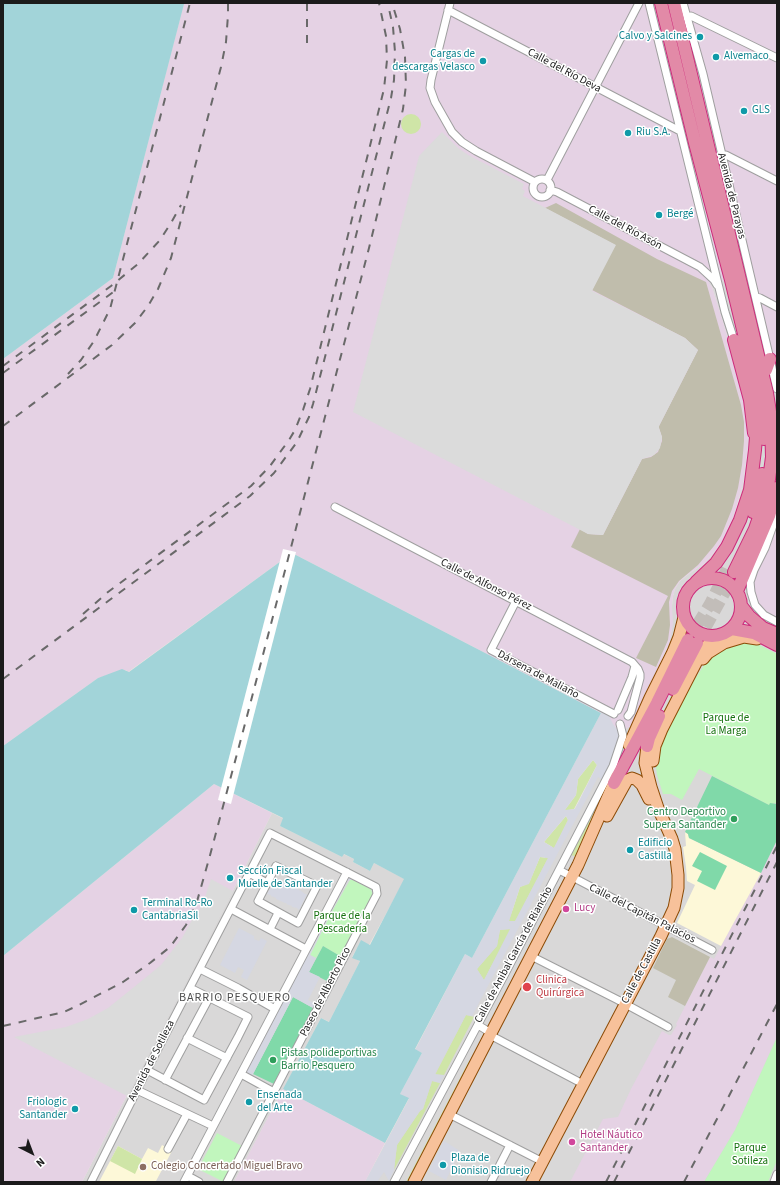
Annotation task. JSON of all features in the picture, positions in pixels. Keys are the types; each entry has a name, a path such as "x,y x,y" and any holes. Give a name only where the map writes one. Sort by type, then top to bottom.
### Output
{"highway":[{"path":"661,3 767,393 771,418 772,457 767,494 755,528 731,570"},
{"path":"674,3 716,205 730,300 757,413 755,450 750,490 734,534 716,563 690,587 685,594 683,602 684,617 696,632 705,636 714,637 724,634 732,629 739,619 742,607 741,598 737,591 731,584 723,579 714,577 704,578 696,582"},
{"path":"716,205 739,253 768,365 777,421"},
{"path":"734,340 750,400 753,417 755,450"},
{"path":"737,591 776,505 777,488"},
{"path":"742,607 748,616 775,640"},
{"path":"732,629 754,633 775,640"},
{"path":"614,783 657,703 693,642 652,730 647,746"}],"main road":[{"path":"414,1182 453,1116 490,1034 572,877 614,783 637,726 673,652 684,617"},
{"path":"651,787 655,746 662,729 700,655 714,637"},
{"path":"689,677 708,653 724,643 744,637 775,640"},
{"name":"Calle de Castilla","path":"532,1182 674,908 678,888 676,854 672,839 658,808 651,787 646,763 647,746"},
{"path":"579,862 602,826 623,786 627,780 632,778 637,780 642,785 676,854"}],"street":[{"path":"547,180 640,3"},
{"path":"649,3 720,290 734,340"},
{"name":"Avenida de Parayas","path":"683,3 703,74 756,298 768,365 777,389"},
{"path":"449,7 430,80 430,88 438,109 452,132 462,142 535,182"},
{"name":"Calle del Río Deva","path":"449,7 596,88 680,131"},
{"path":"687,17 691,16 777,58"},
{"path":"721,155 726,155 777,181"},
{"path":"540,179 547,180 550,185 548,195 538,196 535,194 533,187 535,182 540,179"},
{"name":"Calle del Río Asón","path":"550,190 557,192 700,267 714,280 720,290"},
{"path":"700,267 708,267 714,261"},
{"path":"756,298 760,298 777,307"},
{"path":"776,505 765,548 750,582 755,605 764,615 777,622"},
{"name":"Calle de Alfonso Pérez","path":"335,507 625,658 635,666"},
{"name":"Dársena de Maliaño","path":"516,601 491,650 616,712 632,677 635,666"},
{"path":"628,716 631,712 640,678 640,674 635,666"},
{"name":"Calle de Anibal García de Riancho","path":"394,1182 613,766 623,736 620,724"},
{"name":"Avenida de Sotileza","path":"91,1182 146,1070 200,970 270,833 347,872"},
{"path":"276,866 317,886 298,923 278,912 258,901 276,866"},
{"name":"Calle del Capitán Palacios","path":"559,870 712,950"},
{"path":"199,1182 186,1179 347,872"},
{"name":"Paseo de Alberto Pico","path":"227,1182 377,894 376,887 347,872"},
{"path":"249,873 267,883"},
{"path":"231,909 306,949"},
{"path":"270,929 278,912"},
{"path":"531,956 668,1027"},
{"path":"200,970 238,988 275,1009"},
{"path":"146,1070 204,1100 227,1058 248,1017 190,988"},
{"path":"165,1080 208,998"},
{"path":"478,1025 490,1034 583,1084"},
{"path":"187,1038 227,1058"},
{"path":"241,1074 274,1092"},
{"path":"137,1090 213,1126"},
{"path":"168,1149 187,1114"},
{"path":"453,1116 543,1162"},
{"path":"490,1182 510,1145"},
{"path":"774,1182 777,1174"}],"shaded area":[{"path":"184,3 655,3 686,136 724,281 709,283 712,287 733,354 749,431 743,484 734,516 724,539 717,549 704,564 680,581 675,589 672,606 673,623 670,641 632,726 619,732 602,712 601,713 292,553 128,672 126,670 98,678 3,746 3,359 113,278"},
{"path":"445,3 777,3 777,1182 365,1182 409,1099 400,1094 647,691 667,649 672,629 672,606 675,589 680,581 704,564 724,539 739,500 743,484 748,448 749,431 733,354 712,287"},
{"path":"680,3 777,3 777,401 773,380"},
{"path":"442,132 458,148 468,155 524,184 522,189 525,191 523,196 616,245 592,291 685,338 698,350 659,426 662,437 660,448 654,455 642,459 603,535 588,534 353,412 419,156"},
{"path":"556,203 657,259 706,282 741,405 744,422 742,465 732,509 721,536 714,546 698,565 679,581 672,591 669,602 670,625 668,640 656,667 636,658 668,596 571,547 580,529 588,534 603,535 642,459 651,457 658,452 662,441 659,426 698,350 685,338 592,290 615,245 545,208"},
{"path":"777,506 777,628 763,621 755,613 751,606 746,586"},
{"path":"602,711 609,716 619,732 620,738 603,780 598,777 472,1016 466,1015 435,1074 444,1075 440,1083 432,1081 423,1109 420,1111 397,1145 394,1170 389,1181 384,1172 377,1182 365,1182 409,1099 400,1094 422,1053 415,1050 465,954 472,958","holes":["593,760 597,765 575,809 565,810 576,795 578,779","566,816 568,820 554,848 544,842","540,857 548,858 515,921 509,921 520,887 529,884","510,929 484,980 477,969 497,946 500,930"]},
{"path":"214,784 272,813 82,1182 3,1182 3,956"},
{"name":"BARRIO PESQUERO","path":"272,813 284,819 280,826 342,857 343,854 354,859 353,862 370,871 374,863 405,879 369,945 361,941 352,957 360,961 330,1022 321,1018 234,1182 82,1182 244,869"},
{"path":"685,832 688,834 689,838 761,873 721,946 677,923 695,885 687,881 683,847 686,846"},
{"path":"777,840 777,1037 735,1130 704,1182 570,1182 603,1119 618,1117 662,1031 671,1035 710,957 714,959"},
{"path":"350,877 371,886 375,891 343,957 340,956 343,954 373,895 371,889 353,880 348,881 310,955 316,958 309,972 320,977 308,1000 315,1004 313,1008 293,997 251,1078 244,1074 345,880"},
{"path":"276,878 307,894 299,910 267,894"},
{"path":"211,879 233,891 127,1096 14,1037 66,1027 88,1019 108,1008 161,965 182,938 197,911 199,911"},
{"path":"239,928 254,936 254,939 259,941 261,938 267,941 247,980 241,977 244,970 238,967 235,973 220,965"},
{"path":"672,937 710,957 685,1006 668,997 676,980 653,968 667,939"},
{"path":"283,1089 385,1143 365,1182 234,1182"},
{"name":"Plaza de Dionisio Ridruejo","path":"444,1141 460,1151 446,1180 429,1171"},
{"name":"Colegio Concertado Miguel Bravo","path":"162,1145 172,1151 156,1181 157,1182 99,1182 118,1146 142,1159 148,1148 158,1153"}],"green space":[{"path":"411,114 418,117 421,124 418,131 411,134 404,131 401,124 404,117"},
{"name":"Parque de La Marga","path":"746,641 755,643 777,654 777,804 775,803 769,805 699,769 682,800 671,794 663,794 656,768 660,746 665,733 689,688 708,659 724,648"},
{"path":"593,760 597,765 574,809 564,811 576,795 578,779"},
{"name":"Centro Deportivo Supera Santander","path":"712,776 769,805 770,803 777,804 777,840 761,873 689,838 688,834 685,832"},
{"path":"607,786 577,857 571,855"},
{"path":"566,816 568,820 554,848 544,842"},
{"path":"700,852 727,866 715,890 697,881 702,871 692,866"},
{"path":"540,857 548,858 515,922 509,921 520,887 529,883"},
{"name":"Parque de la Pescadería","path":"350,880 371,889 373,895 343,954 340,956 323,946 316,958 310,955 332,911"},
{"path":"511,929 484,980 477,969 497,946 500,930"},
{"path":"323,946 340,956 327,981 309,972"},
{"path":"293,997 313,1008 274,1084 253,1074"},
{"path":"466,1015 474,1017 444,1075 435,1075"},
{"name":"Parque Sotileza","path":"777,1037 777,1160 768,1182 704,1182 735,1130"},
{"path":"469,1061 471,1062 408,1182 406,1182"},
{"path":"432,1081 440,1083 394,1170 397,1145 420,1111 423,1109"},
{"path":"217,1133 242,1146 224,1182 198,1169"},
{"path":"118,1146 142,1159 135,1174 110,1161"}],"water":[{"path":"3,3 184,4 113,278 3,359"},
{"path":"292,553 601,713 472,958 465,954 415,1049 422,1053 400,1094 409,1098 385,1143 283,1089 321,1018 329,1022 360,961 352,958 361,940 370,945 404,879 374,863 370,871 353,862 354,859 344,854 342,857 280,826 283,818 214,784 3,956 3,746 98,678 122,669 129,672"}],"pier":[{"path":"283,549 296,552 231,804 218,800"}],"tunnel":[{"path":"688,640 710,604 727,569"},
{"path":"697,643 726,590"}],"railway":[{"path":"68,374 81,360 94,341 110,309 190,3"},
{"path":"3,426 112,345 135,323 148,306 158,289 171,258 221,67 226,42 228,3"},
{"path":"307,3 307,43"},
{"path":"83,614 108,592 251,486 270,466 295,430 310,389 384,89 387,60 386,36 379,3"},
{"path":"3,1026 64,1012 123,982 170,947 186,925 196,905 246,720 369,248 403,109 406,85 405,57 400,29 392,3"},
{"path":"3,679 250,496 274,473 297,442 309,417 313,404 391,98 394,80 395,52 393,27 389,9"},
{"path":"3,366 111,286 138,264 160,240 181,205"},
{"path":"3,373 116,290"},
{"path":"606,1182 777,846"},
{"path":"614,1182 777,862"},
{"path":"684,1182 777,1004"}],"place":[{"name":"Calvo y Salcines","path":"700,37"},
{"name":"Alvemaco","path":"716,57"},
{"name":"Cargas de descargas Velasco","path":"483,61"},
{"name":"GLS","path":"744,111"},
{"name":"Riu S.A.","path":"628,133"},
{"name":"Bergé","path":"659,215"},
{"name":"Centro Deportivo Supera Santander","path":"734,819"},
{"name":"Edificio Castilla","path":"630,850"},
{"name":"Sección Fiscal Muelle de Santander","path":"230,878"},
{"name":"Lucy","path":"566,909"},
{"name":"Terminal Ro-Ro CantabriaSil","path":"134,910"},
{"name":"Clinica Quirúrgica","path":"527,987"},
{"name":"Pistas polideportivas Barrio Pesquero","path":"273,1060"},
{"name":"Ensenada del Arte","path":"249,1102"},
{"name":"Friologic Santander","path":"75,1109"},
{"name":"Hotel Náutico Santander","path":"572,1142"},
{"name":"Plaza de Dionisio Ridruejo","path":"443,1165"},
{"name":"Colegio Concertado Miguel Bravo","path":"143,1167"}],"district":[{"name":"BARRIO PESQUERO","path":"235,998"}]}
